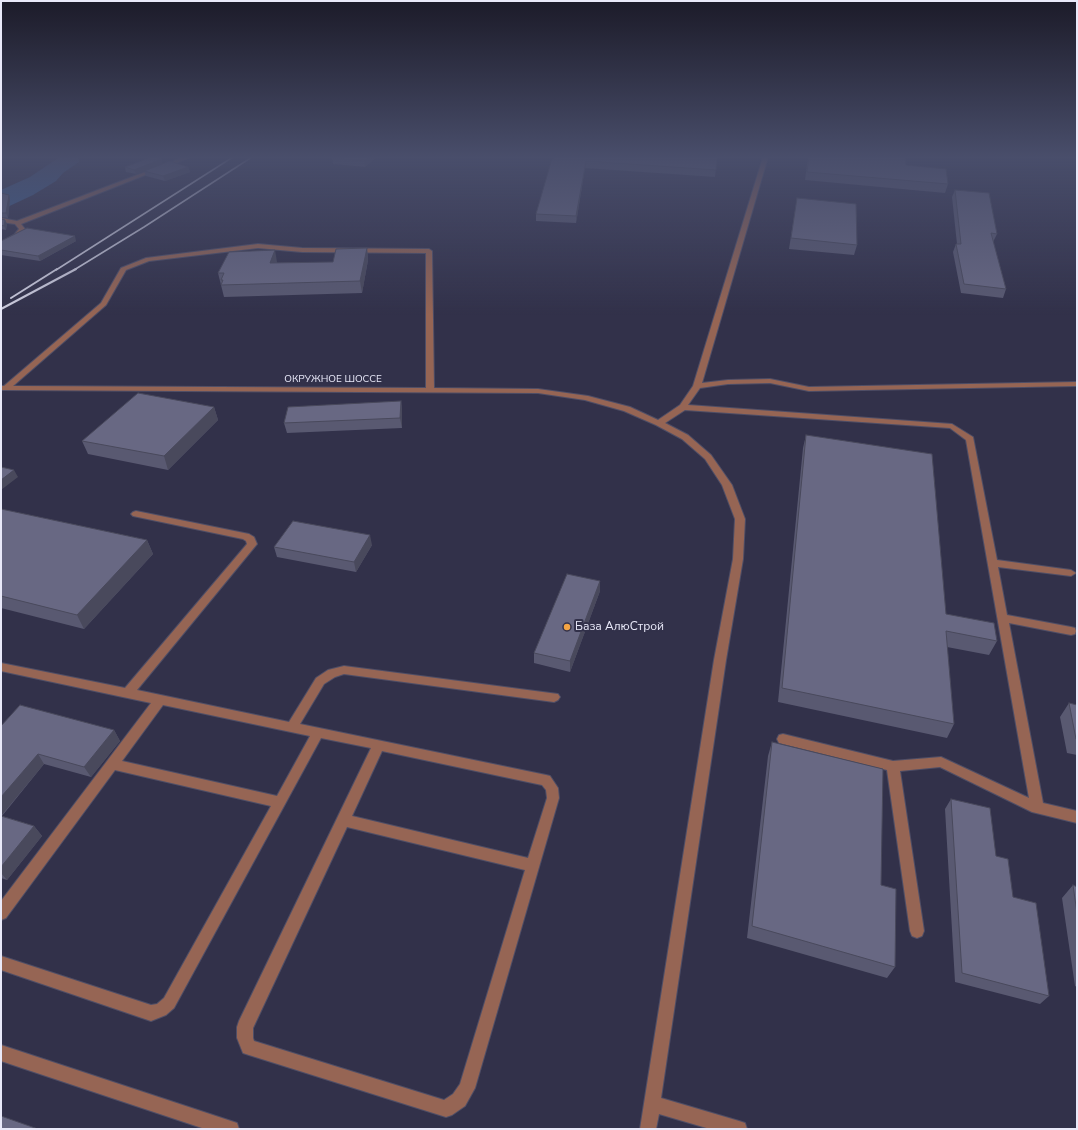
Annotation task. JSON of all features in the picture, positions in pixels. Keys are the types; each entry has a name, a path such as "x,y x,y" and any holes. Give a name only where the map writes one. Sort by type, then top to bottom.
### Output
{"street":[{"path":"1,220 17,223 52,210"},
{"path":"659,423 683,407 697,386 750,210"},
{"path":"1,244 16,236 22,229 17,223"},
{"path":"4,388 104,304 122,269 148,259 258,246 302,250 429,251 430,391"},
{"path":"697,386 728,382 770,381 809,390 1077,384"},
{"name":"ОКРУЖНОЕ ШОССЕ","path":"4,388 538,391 585,398 627,409 659,423 685,437 708,457 727,485 740,519 738,559 720,660 648,1129"},
{"path":"683,407 952,426 970,439 1037,808"},
{"path":"128,693 252,544 251,539 246,536 136,514"},
{"path":"992,562 1071,573"},
{"path":"1002,618 1071,631"},
{"path":"1,667 379,745 546,780 552,788 553,798 467,1088 459,1100 446,1109 249,1047 245,1038 245,1027 379,745"},
{"path":"292,727 320,681 332,673 344,670 554,697"},
{"path":"1,913 160,700"},
{"path":"1,963 151,1013 162,1010 169,1003 318,733"},
{"path":"783,739 893,766 941,762 1037,808 1077,817"},
{"path":"112,764 280,802"},
{"path":"893,766 917,930"},
{"path":"343,820 533,866"},
{"path":"1,1053 231,1129"},
{"path":"652,1104 739,1129"}],"building":[{"path":"1,210 7,210 6,213 1,213"},
{"path":"537,210 577,210 576,216 536,214"},
{"path":"795,210 856,210 857,245 791,238"},
{"path":"957,210 992,210 997,234 991,233 1006,289 964,284 956,244 961,244"},
{"path":"1,219 5,220 4,226 1,225"},
{"path":"27,228 75,236 38,256 1,250 1,241"},
{"path":"367,248 360,281 221,285 223,280 221,280 224,273 218,273 229,252 275,250 270,263 333,262 336,249"},
{"path":"138,393 214,407 164,456 82,441"},
{"path":"401,401 400,418 284,423 288,407"},
{"path":"806,435 932,454 946,614 994,623 997,641 946,631 954,724 782,688"},
{"path":"1,467 14,470 1,480"},
{"path":"1,509 147,540 77,615 1,596"},
{"path":"293,521 370,535 354,562 274,547"},
{"name":"База АлюСтрой","path":"567,574 600,581 570,661 534,653"},
{"path":"1069,703 1077,705 1077,739 1076,739"},
{"path":"20,705 114,730 84,767 38,754 1,797 1,726"},
{"path":"772,742 883,769 881,885 896,889 895,967 752,926"},
{"path":"951,799 990,808 996,856 1008,859 1013,897 1036,903 1049,996 962,973"},
{"path":"1,816 34,826 1,867"},
{"path":"1073,885 1077,887 1077,913"},
{"path":"1,1116 38,1129 1,1129"}],"railway":[{"path":"56,270 150,210"},
{"path":"74,270 171,210"},
{"path":"11,298 57,269"},
{"path":"1,309 76,269"}],"place":[{"name":"База АлюСтрой","path":"567,627"}]}
